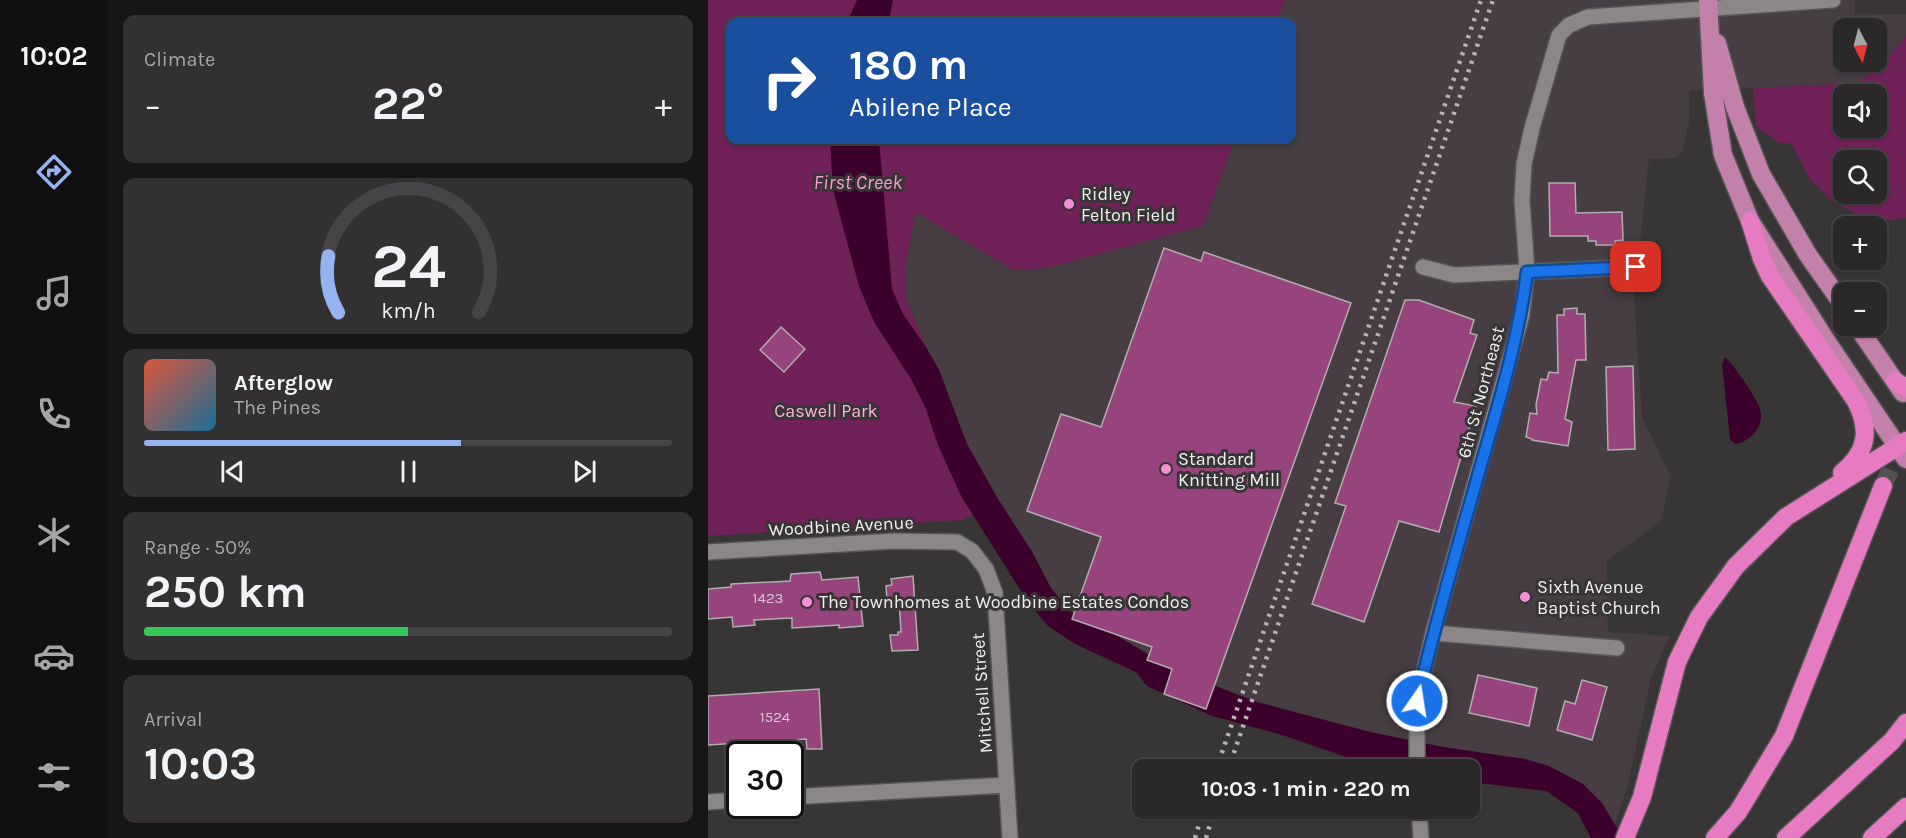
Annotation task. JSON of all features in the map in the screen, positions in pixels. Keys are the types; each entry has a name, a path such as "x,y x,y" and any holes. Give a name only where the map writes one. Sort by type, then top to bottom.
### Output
{"highway":[{"path":"1750,221 1770,276 1856,401 1865,424 1863,447 1858,457 1802,507"},
{"path":"1625,838 1642,797 1677,662 1699,617 1736,566 1786,517 1903,449"},
{"path":"1715,838 1738,812 1784,736 1883,486"},
{"path":"1786,838 1892,741 1906,723"},
{"path":"1872,838 1906,807"}],"main road":[{"path":"1708,5 1713,93 1723,155 1750,221 1827,342 1903,449"},
{"path":"1708,5 1735,107 1761,174 1808,255 1833,290"},
{"path":"1864,336 1901,385 1906,397"}],"street":[{"path":"1708,5 1833,0"},
{"name":"6th St Northeast","path":"1417,759 1417,701 1433,633 1508,372 1522,315 1527,272 1522,201 1524,164 1559,35 1569,25 1588,17 1708,5"},
{"path":"1423,267 1454,275 1636,267"},
{"name":"Woodbine Avenue","path":"708,552 894,541 957,542 972,551"},
{"name":"Mitchell Street","path":"972,551 986,569 995,593 1010,838"},
{"path":"1433,633 1617,648"},
{"path":"804,796 1007,785"},
{"path":"708,802 726,801"},
{"path":"1420,819 1421,838"}],"shaded area":[{"path":"1285,0 1855,0 1855,14 1906,14 1906,36 1887,59 1887,18 1833,18 1833,72 1874,72 1856,83 1689,91 1689,122 1682,152 1676,158 1649,159 1634,298 1642,417 1671,477 1661,521 1607,561 1608,632 1670,636 1651,678 1628,784 1615,825 1602,803 1549,766 1525,759 1443,747 1370,732 1257,702 1221,689 1145,652 1068,610 1051,588 1031,550 998,499 967,444 939,370 926,347 906,299 905,265 916,211 1013,270 1203,226 1233,144 1296,144 1296,18 1278,18"}],"green space":[{"name":"Caswell Park","path":"708,0 1285,0 1278,18 726,18 726,144 1233,144 1203,226 1047,268 1013,270 916,212 905,265 906,299 926,347 939,370 967,444 998,499 963,520 708,536"},
{"path":"1906,36 1906,218 1887,220 1887,216 1864,216 1838,204 1887,204 1887,150 1833,150 1833,202 1809,178 1792,144 1777,142 1756,126 1753,88 1833,84 1833,138 1887,138 1887,84 1835,84 1856,83 1874,72 1887,72 1887,59"}],"water":[{"path":"857,0 893,0 890,18 849,18"},
{"name":"First Creek","path":"830,144 879,144 892,289 903,314 939,370 967,444 998,499 1031,550 1051,588 1068,610 1116,635 1172,669 1257,702 1370,732 1443,747 1525,759 1549,766 1583,784 1602,803 1623,838 1591,838 1578,813 1546,791 1480,783 1480,759 1352,759 1282,735 1212,716 1147,686 1136,672 1075,644 1048,626 1028,602 961,496 938,445 926,409 911,379 874,322 859,286 833,190"},
{"path":"1725,357 1750,390 1761,415 1759,427 1751,437 1735,444 1730,439 1722,364"}],"building":[{"path":"1549,183 1575,183 1576,213 1622,212 1623,240 1615,241 1615,245 1596,245 1596,241 1588,241 1588,236 1550,236"},
{"name":"Standard Knitting Mill","path":"1164,248 1201,261 1204,252 1351,303 1206,709 1164,694 1172,669 1147,660 1152,647 1072,619 1101,537 1027,511 1061,414 1101,427"},
{"path":"1405,300 1419,300 1474,320 1470,333 1477,335 1454,402 1476,406 1439,532 1399,521 1364,622 1312,604 1346,506 1335,503"},
{"path":"1577,308 1577,314 1585,314 1586,360 1576,360 1565,419 1572,422 1568,446 1532,440 1526,437 1530,413 1537,414 1536,405 1541,379 1547,380 1549,372 1558,373 1557,315 1564,315 1564,309"},
{"path":"781,327 805,349 784,372 760,350"},
{"path":"1633,366 1635,449 1608,450 1606,367"},
{"path":"820,572 822,580 858,577 863,626 792,628 792,618 754,620 755,625 733,627 732,617 708,619 708,589 731,587 731,584 790,581 791,574"},
{"path":"913,576 918,650 892,651 890,635 898,635 898,632 901,632 899,600 887,601 886,586 892,585 891,579"},
{"path":"1478,675 1537,688 1529,726 1469,713"},
{"path":"1582,680 1607,687 1592,740 1557,730 1565,701 1575,704"},
{"path":"819,689 822,749 807,749 806,739 726,741 726,744 708,745 708,696"}],"tunnel":[{"path":"1883,486 1905,438"}],"railway":[{"path":"1220,759 1481,0"},
{"path":"1232,759 1493,0"},
{"path":"1195,838 1201,819"},
{"path":"1206,838 1212,819"}],"place":[{"name":"Ridley Felton Field","path":"1069,204"},
{"name":"Standard Knitting Mill","path":"1166,469"},
{"name":"Sixth Avenue Baptist Church","path":"1525,597"},
{"name":"The Townhomes at Woodbine Estates Condos","path":"807,602"}],"route":[{"path":"1417,701 1433,633 1508,372 1522,315 1527,272 1636,267"}]}
